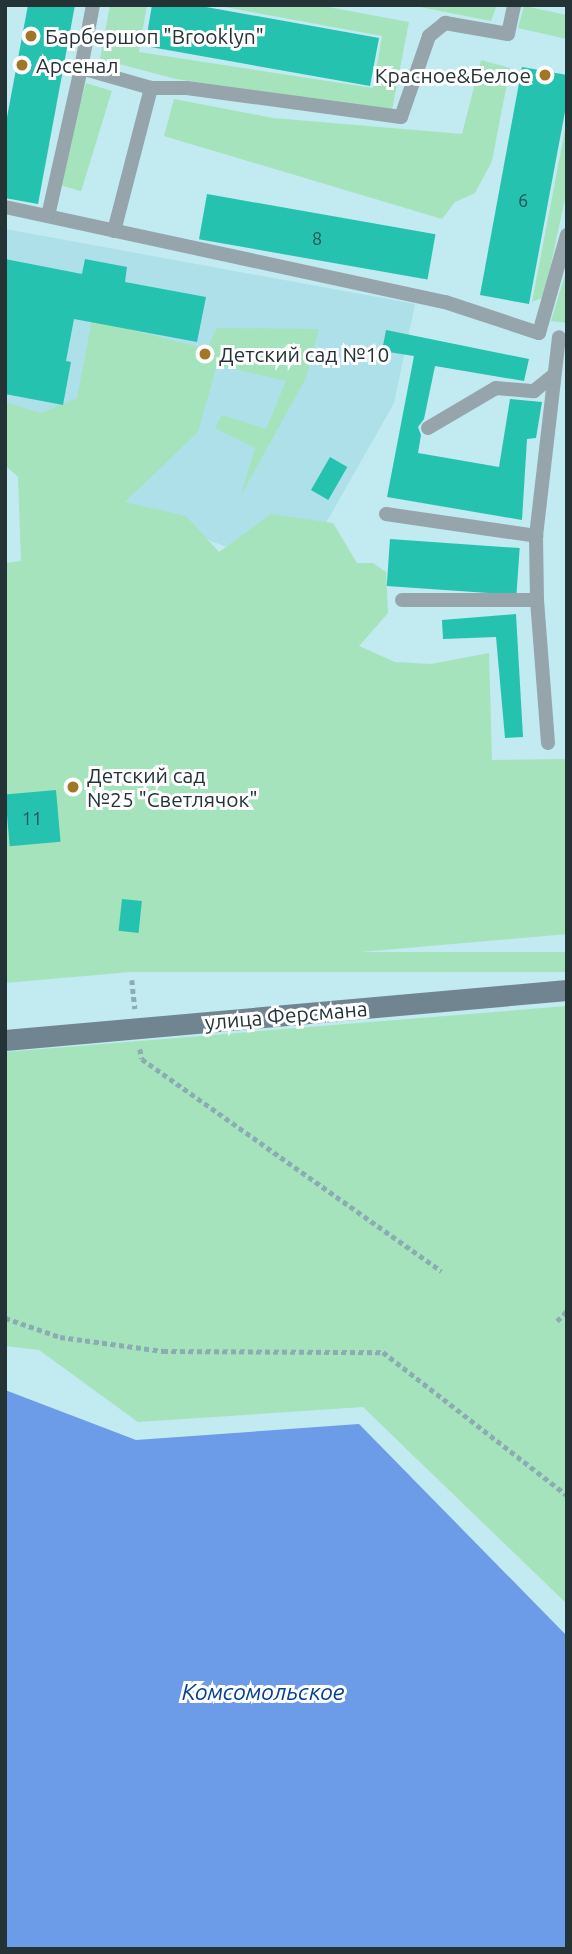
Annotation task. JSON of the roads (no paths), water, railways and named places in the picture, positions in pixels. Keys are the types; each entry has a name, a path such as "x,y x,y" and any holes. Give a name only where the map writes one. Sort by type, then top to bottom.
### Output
{"street":[{"name":"улица Ферсмана","path":"5,1040 567,990"}],"lane":[{"path":"48,216 93,5"},
{"path":"80,68 150,88 187,88 401,117 429,36 445,23 508,34 514,5"},
{"path":"114,231 150,88"},
{"path":"5,207 445,302 539,332 563,336 554,375 536,536 537,600 548,743"},
{"path":"539,332 567,235"},
{"path":"428,428 496,388 534,391 554,375"},
{"path":"386,514 536,536"},
{"path":"402,600 537,600"}],"water":[{"name":"Комсомольское","path":"5,1390 136,1440 359,1424 567,1636 567,1949 5,1949"}],"place":[{"name":"Барбершоп \"Brоoklyn\"","path":"31,36"},
{"name":"Арсенал","path":"22,65"},
{"name":"Красное&Белое","path":"545,75"},
{"name":"Детский сад №10","path":"205,354"},
{"name":"Детский сад №25 \"Светлячок\"","path":"73,787"}]}
